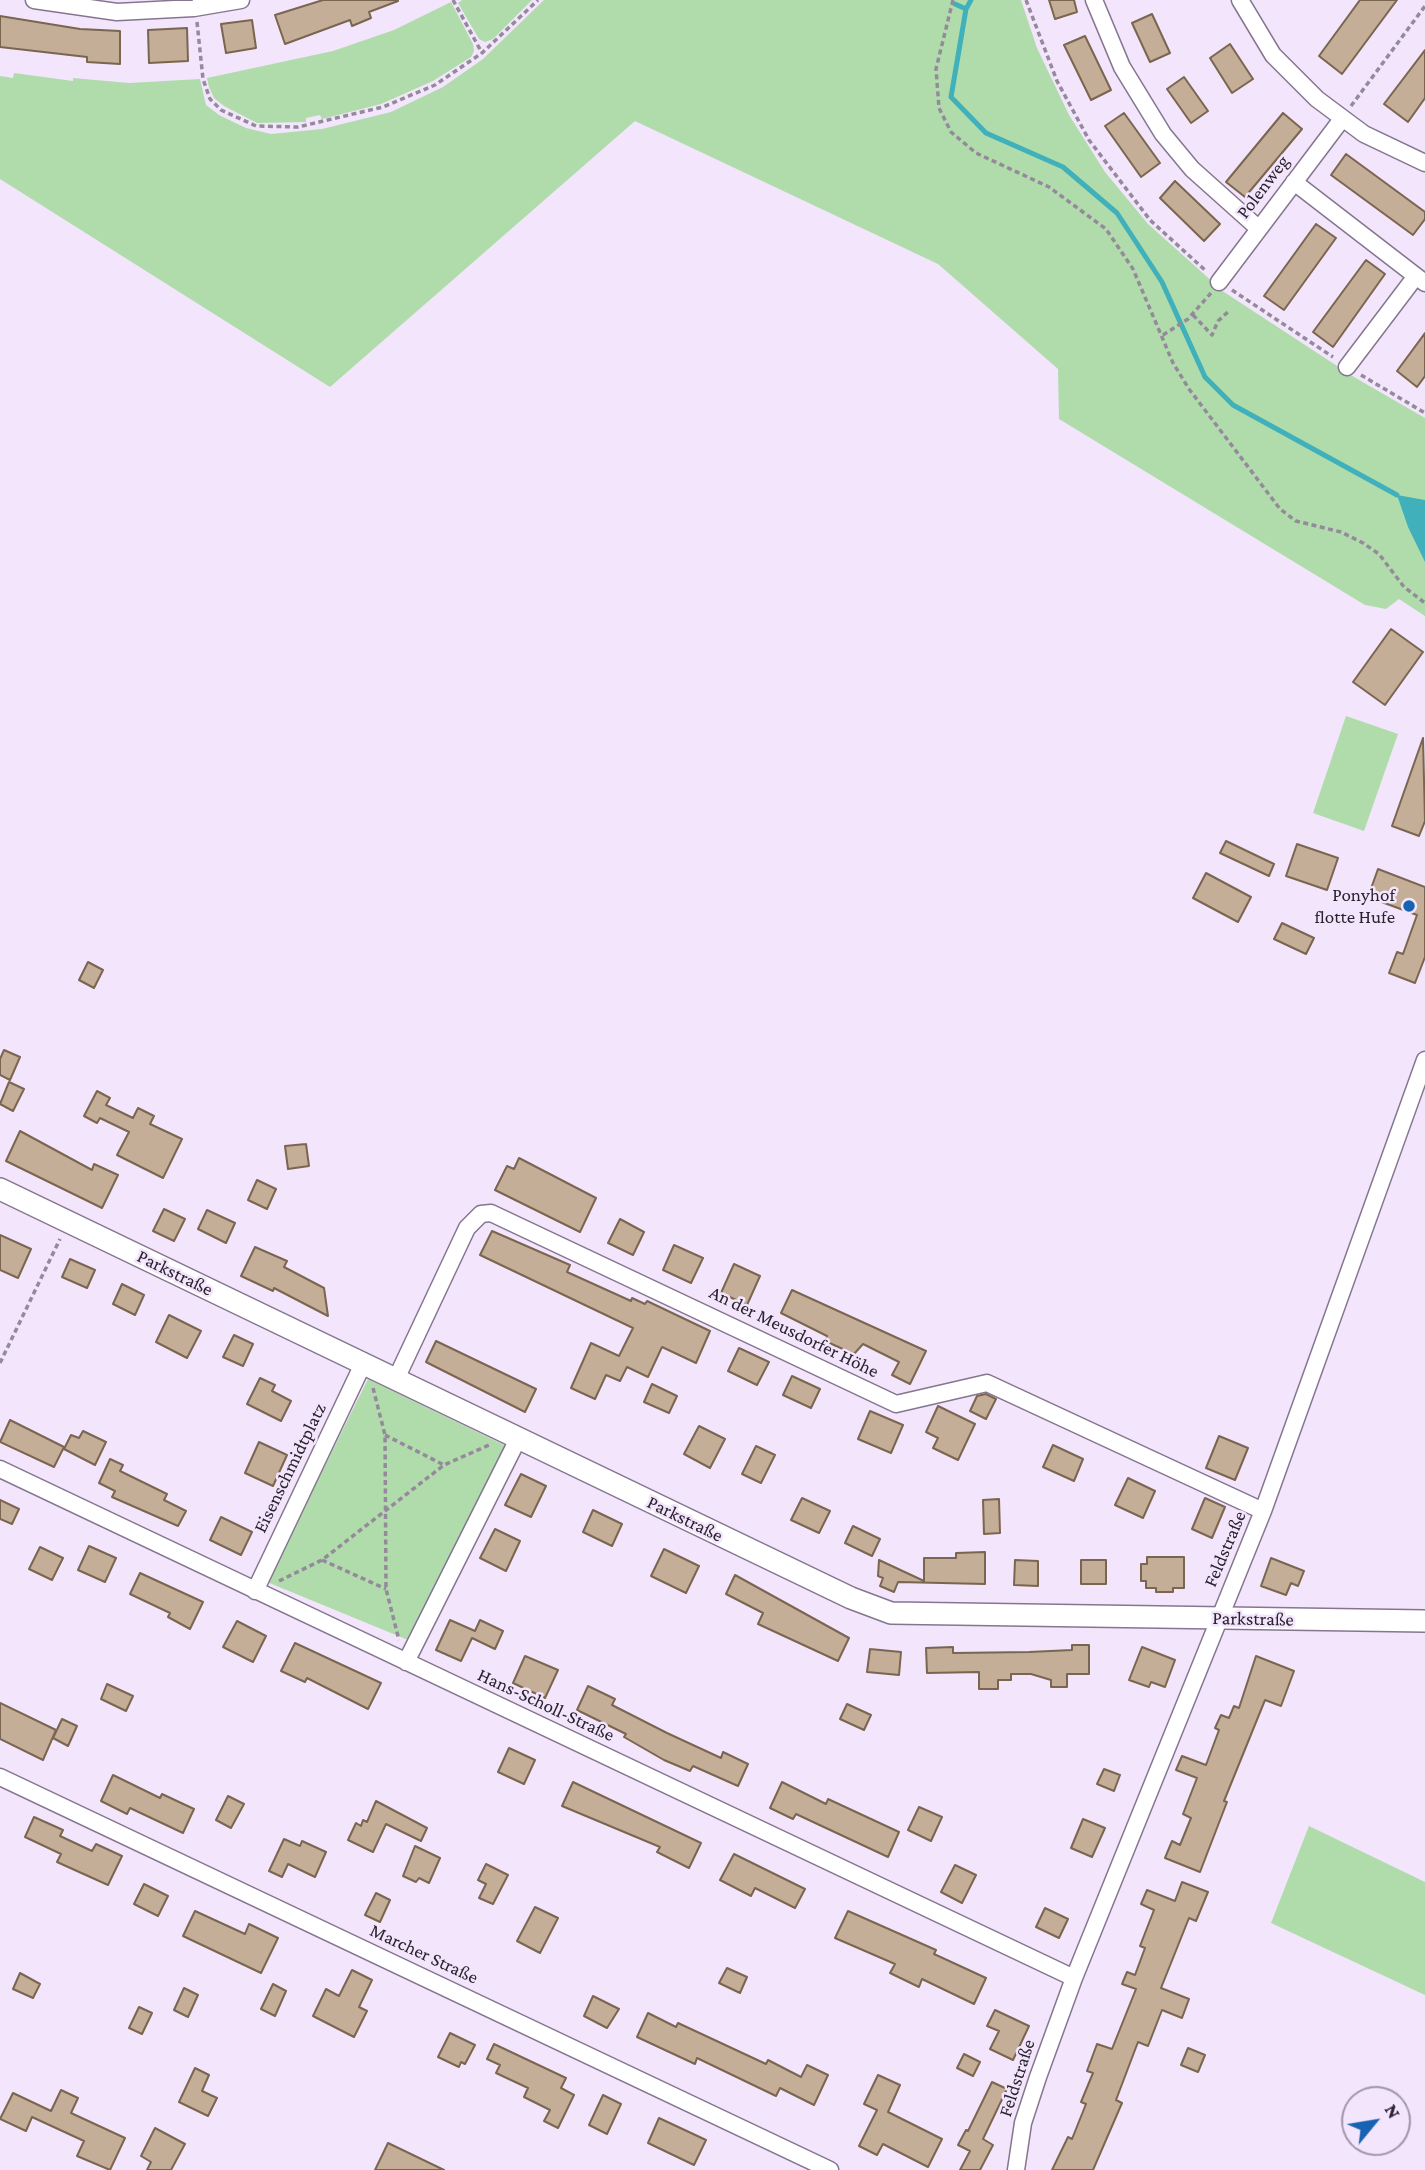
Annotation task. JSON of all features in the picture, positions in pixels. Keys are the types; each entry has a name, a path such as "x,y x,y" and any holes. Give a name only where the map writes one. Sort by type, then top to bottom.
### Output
{"street":[{"path":"34,0 117,12 241,0"},
{"path":"1094,0 1122,67 1163,134 1192,169 1258,228"},
{"path":"1240,0 1273,55 1342,119 1374,139 1425,163"},
{"name":"Polenweg","path":"1219,282 1342,119"},
{"path":"1294,182 1420,279 1348,367"},
{"name":"Feldstraße","path":"1016,2170 1029,2101 1074,1978 1263,1511 1425,1060"},
{"name":"Parkstraße","path":"0,1189 851,1598 891,1613 1425,1621"},
{"name":"An der Meusdorfer Höhe","path":"396,1380 467,1228 481,1214 491,1213 896,1404 987,1383 1263,1511"},
{"name":"Eisenschmidtplatz","path":"255,1591 363,1364"},
{"path":"405,1662 518,1439"},
{"name":"Hans-Scholl-Straße","path":"0,1469 1074,1978"},
{"name":"Marcher Straße","path":"0,1777 830,2170"}],"path":[{"path":"453,0 482,53"},
{"path":"198,5 203,79 210,99 221,110 256,126 298,127 383,107 435,85 482,53 538,0"},
{"path":"953,0 936,69 939,108 951,132 976,153 1049,187 1106,229 1133,269 1163,334 1173,363 1189,389 1280,509 1296,521 1341,532 1363,543 1379,554 1390,573 1425,603"},
{"path":"1026,0 1057,81 1101,159 1150,220 1219,282 1348,367 1425,413"},
{"path":"1342,119 1425,6"},
{"path":"1163,334 1188,320 1219,282"},
{"path":"1193,315 1212,335 1218,321 1230,310"},
{"path":"0,1363 68,1221"},
{"path":"363,1364 376,1395 385,1435 386,1589 405,1662"},
{"path":"385,1435 444,1465"},
{"path":"255,1591 322,1560 444,1465 466,1453 518,1439"},
{"path":"322,1560 386,1589"}],"green space":[{"path":"462,0 532,0 493,39 485,42 479,39 458,3"},
{"path":"544,0 1021,0 1037,48 1069,115 1105,172 1148,224 1224,292 1354,377 1425,418 1425,616 1399,599 1386,609 1365,605 1059,419 1058,369 938,264 635,121 330,387 0,179 0,76 13,78 14,73 73,81 73,78 129,83 200,79 206,105 219,115 246,128 271,134 322,129 391,112 443,87 483,59"},
{"path":"451,2 473,44 471,57 433,81 381,104 322,119 320,115 306,118 306,122 257,123 224,106 214,98 209,87 207,78 333,51 394,30"},
{"path":"1346,716 1398,734 1364,831 1313,813"},
{"path":"368,1379 508,1447 408,1640 267,1582"},
{"path":"1309,1826 1425,1882 1425,1995 1271,1923"}],"water":[{"path":"1397,495 1425,500 1425,562 1408,527"}],"building":[{"path":"323,0 398,1 369,12 371,18 352,26 350,20 285,44 275,15"},
{"path":"1049,0 1074,0 1077,12 1055,19"},
{"path":"1360,0 1397,0 1342,74 1319,56"},
{"path":"1152,14 1170,53 1150,62 1132,23"},
{"path":"0,16 80,29 120,31 120,64 87,62 87,57 0,47"},
{"path":"252,20 256,48 226,53 221,24"},
{"path":"187,28 188,61 149,63 148,30"},
{"path":"1085,36 1111,90 1091,100 1064,45"},
{"path":"1230,44 1253,79 1232,93 1210,58"},
{"path":"1425,50 1425,98 1408,122 1384,104"},
{"path":"1184,77 1208,111 1191,123 1167,89"},
{"path":"1124,113 1160,163 1141,177 1105,126"},
{"path":"1283,113 1302,129 1245,197 1226,182"},
{"path":"1346,154 1425,212 1425,219 1413,235 1331,175"},
{"path":"1175,181 1220,224 1204,241 1160,198"},
{"path":"1316,224 1336,238 1284,310 1264,296"},
{"path":"1366,260 1385,274 1333,347 1313,332"},
{"path":"1425,333 1425,376 1417,387 1397,371"},
{"path":"1391,629 1423,652 1385,705 1353,682"},
{"path":"1423,738 1425,821 1419,836 1392,826"},
{"path":"1226,841 1274,864 1269,876 1220,853"},
{"path":"1297,844 1338,858 1327,890 1286,876"},
{"name":"Ponyhof flotte Hufe","path":"1378,869 1425,887 1425,957 1415,983 1389,973 1397,952 1403,954 1417,915 1368,897"},
{"path":"1206,873 1251,897 1238,922 1193,898"},
{"path":"1282,923 1314,938 1306,954 1274,939"},
{"path":"88,962 103,970 94,988 79,980"},
{"path":"4,1050 20,1057 10,1080 0,1075 0,1059"},
{"path":"9,1082 24,1089 13,1111 0,1104"},
{"path":"97,1091 110,1098 106,1105 133,1118 138,1108 154,1116 150,1124 182,1139 163,1178 117,1155 129,1132 100,1118 97,1123 84,1116"},
{"path":"20,1131 92,1170 94,1164 118,1175 102,1208 6,1161"},
{"path":"306,1144 309,1166 288,1169 285,1146"},
{"path":"519,1158 596,1198 580,1232 495,1190 507,1166 514,1169"},
{"path":"257,1180 276,1189 267,1209 248,1200"},
{"path":"164,1209 185,1219 174,1241 153,1231"},
{"path":"207,1210 235,1223 226,1243 198,1229"},
{"path":"620,1219 644,1232 633,1255 608,1243"},
{"path":"492,1231 570,1265 567,1272 631,1301 632,1298 645,1304 647,1301 710,1331 696,1363 662,1347 648,1377 627,1367 620,1381 606,1375 595,1399 571,1388 591,1343 619,1356 633,1328 480,1255"},
{"path":"0,1235 31,1249 18,1278 0,1270"},
{"path":"674,1245 703,1258 691,1283 663,1270"},
{"path":"255,1247 287,1261 284,1267 324,1288 328,1316 274,1288 273,1291 241,1276"},
{"path":"70,1259 95,1270 87,1288 62,1277"},
{"path":"734,1264 760,1276 747,1305 721,1293"},
{"path":"122,1284 144,1295 135,1315 113,1304"},
{"path":"792,1290 926,1351 910,1384 892,1375 899,1362 863,1344 854,1354 825,1341 827,1336 781,1313"},
{"path":"169,1315 201,1331 187,1358 156,1342"},
{"path":"234,1335 253,1344 243,1366 223,1357"},
{"path":"436,1341 536,1389 525,1412 426,1362"},
{"path":"739,1348 769,1362 757,1385 728,1371"},
{"path":"792,1376 820,1389 811,1408 783,1395"},
{"path":"260,1378 275,1385 272,1391 291,1401 281,1421 247,1404"},
{"path":"652,1384 677,1396 669,1413 644,1402"},
{"path":"986,1394 996,1399 986,1419 970,1411 977,1396"},
{"path":"938,1406 975,1424 958,1460 933,1448 938,1438 926,1432"},
{"path":"870,1411 903,1425 891,1453 858,1439"},
{"path":"10,1420 64,1447 54,1467 0,1442"},
{"path":"699,1426 725,1439 710,1468 684,1454"},
{"path":"83,1431 106,1442 95,1465 64,1449 71,1435 79,1438"},
{"path":"1219,1436 1248,1448 1235,1480 1206,1468"},
{"path":"259,1442 287,1455 273,1486 245,1473"},
{"path":"1053,1445 1083,1459 1074,1481 1043,1467"},
{"path":"756,1446 775,1455 761,1483 742,1474"},
{"path":"110,1459 123,1465 120,1471 167,1494 164,1500 186,1511 178,1526 112,1497 115,1491 99,1483"},
{"path":"521,1474 546,1486 531,1517 505,1505"},
{"path":"1128,1478 1155,1491 1143,1518 1115,1505"},
{"path":"802,1498 830,1511 819,1533 791,1520"},
{"path":"1205,1498 1225,1507 1212,1538 1192,1529"},
{"path":"999,1499 1000,1533 984,1534 983,1500"},
{"path":"0,1500 19,1509 12,1524 0,1519"},
{"path":"593,1510 622,1524 612,1546 583,1532"},
{"path":"221,1517 252,1532 241,1555 210,1540"},
{"path":"853,1526 880,1539 872,1556 845,1543"},
{"path":"495,1529 520,1541 506,1571 480,1558"},
{"path":"89,1546 116,1558 105,1582 78,1570"},
{"path":"40,1547 63,1558 52,1580 29,1569"},
{"path":"664,1549 699,1566 686,1593 651,1576"},
{"path":"985,1552 985,1584 898,1582 894,1592 880,1586 883,1578 878,1576 879,1560 924,1581 924,1558 956,1558 956,1553"},
{"path":"1147,1557 1184,1557 1184,1588 1173,1588 1173,1592 1156,1592 1156,1588 1146,1588 1146,1581 1141,1581 1141,1564 1147,1564"},
{"path":"1271,1558 1304,1571 1298,1586 1291,1583 1286,1595 1261,1586"},
{"path":"1015,1560 1038,1561 1038,1586 1014,1585"},
{"path":"1081,1560 1106,1560 1106,1584 1081,1584"},
{"path":"140,1573 203,1602 190,1629 168,1617 170,1613 130,1594"},
{"path":"735,1575 849,1638 838,1661 758,1624 763,1613 726,1594"},
{"path":"450,1620 475,1631 480,1620 503,1631 495,1649 472,1638 461,1661 436,1650"},
{"path":"237,1621 266,1636 253,1662 223,1647"},
{"path":"295,1643 381,1683 368,1709 307,1678 305,1682 281,1671"},
{"path":"1072,1645 1089,1645 1089,1674 1067,1674 1067,1687 1051,1687 1051,1680 1031,1674 1011,1674 1011,1680 998,1680 998,1689 979,1689 979,1672 927,1673 926,1648 953,1647 953,1653 1029,1652 1072,1650"},
{"path":"1142,1647 1175,1660 1165,1687 1151,1682 1149,1687 1129,1680"},
{"path":"870,1649 901,1652 899,1675 867,1672"},
{"path":"525,1656 558,1670 545,1698 513,1683"},
{"path":"1256,1656 1294,1671 1281,1706 1265,1700 1224,1801 1227,1802 1200,1872 1165,1858 1172,1841 1180,1845 1191,1818 1183,1814 1197,1778 1176,1770 1182,1756 1206,1765 1219,1730 1215,1728 1221,1715 1229,1718 1234,1706 1239,1708"},
{"path":"107,1684 133,1696 126,1711 101,1699"},
{"path":"588,1686 615,1699 612,1705 667,1733 721,1758 723,1752 748,1764 738,1786 693,1766 690,1771 664,1760 624,1737 626,1734 577,1710"},
{"path":"0,1703 56,1730 43,1760 0,1739"},
{"path":"847,1704 871,1715 864,1730 840,1719"},
{"path":"62,1719 77,1726 68,1746 53,1738"},
{"path":"509,1748 535,1760 524,1784 498,1772"},
{"path":"1104,1769 1120,1775 1114,1791 1097,1784"},
{"path":"113,1775 160,1798 162,1794 194,1809 183,1833 130,1808 127,1814 101,1801"},
{"path":"573,1782 701,1843 689,1868 657,1852 660,1847 562,1806"},
{"path":"782,1782 826,1804 828,1799 899,1832 888,1857 796,1814 793,1819 770,1808"},
{"path":"228,1796 244,1804 231,1828 216,1820"},
{"path":"376,1801 427,1828 421,1841 386,1824 373,1852 348,1840 356,1823 361,1826 363,1820 367,1822"},
{"path":"919,1807 942,1817 931,1841 908,1830"},
{"path":"34,1817 63,1830 60,1836 92,1851 96,1844 122,1856 108,1885 57,1862 61,1854 25,1837"},
{"path":"1083,1819 1105,1828 1092,1857 1071,1848"},
{"path":"284,1839 300,1846 302,1841 326,1852 315,1877 288,1864 282,1877 269,1871"},
{"path":"415,1846 440,1858 429,1883 419,1878 416,1882 403,1876"},
{"path":"734,1854 805,1889 795,1908 755,1888 751,1896 720,1880"},
{"path":"486,1864 508,1875 493,1904 479,1898 486,1884 478,1880"},
{"path":"955,1865 976,1875 962,1903 941,1892"},
{"path":"1182,1882 1208,1892 1196,1921 1189,1918 1161,1988 1189,1999 1182,2018 1162,2010 1148,2046 1138,2042 1116,2100 1122,2103 1093,2170 1052,2170 1068,2137 1072,2139 1086,2104 1081,2102 1093,2073 1087,2071 1097,2044 1112,2049 1136,1989 1122,1984 1127,1972 1135,1975 1145,1948 1140,1946 1154,1910 1141,1904 1147,1890 1175,1901"},
{"path":"144,1884 168,1896 158,1916 134,1904"},
{"path":"376,1893 390,1900 380,1922 365,1915"},
{"path":"535,1907 558,1918 540,1953 517,1941"},
{"path":"1045,1908 1068,1919 1059,1938 1036,1927"},
{"path":"195,1911 245,1934 249,1924 278,1938 261,1973 183,1936"},
{"path":"848,1911 936,1950 934,1954 986,1978 974,2004 922,1979 919,1987 890,1973 895,1964 835,1938"},
{"path":"727,1968 747,1977 740,1993 719,1983"},
{"path":"352,1970 372,1980 359,2007 367,2011 354,2037 313,2016 326,1989 339,1996"},
{"path":"20,1973 40,1984 33,1998 13,1989"},
{"path":"273,1984 286,1991 275,2016 261,2009"},
{"path":"184,1988 198,1995 188,2017 174,2010"},
{"path":"593,1996 619,2009 607,2028 584,2016"},
{"path":"139,2007 152,2013 142,2034 129,2028"},
{"path":"995,2010 1029,2026 1013,2060 990,2049 999,2031 987,2026"},
{"path":"648,2013 676,2027 678,2023 766,2064 768,2060 801,2077 807,2065 828,2075 814,2105 780,2088 776,2096 697,2058 695,2064 637,2037"},
{"path":"450,2033 475,2045 465,2064 461,2062 459,2067 438,2057"},
{"path":"494,2044 566,2078 561,2088 574,2095 558,2128 544,2121 550,2110 524,2097 528,2088 496,2073 500,2065 487,2059"},
{"path":"1188,2048 1205,2055 1198,2072 1181,2065"},
{"path":"964,2054 980,2062 973,2076 957,2068"},
{"path":"195,2068 209,2075 202,2091 217,2098 208,2116 179,2102"},
{"path":"878,2075 900,2085 888,2112 942,2139 928,2167 883,2144 877,2155 859,2146 877,2110 864,2104"},
{"path":"992,2082 1007,2089 983,2139 993,2145 980,2170 960,2170 970,2151 958,2145 966,2130 968,2131"},
{"path":"61,2090 78,2098 71,2113 125,2138 110,2170 77,2156 84,2141 32,2117 26,2131 0,2119 13,2093 51,2111"},
{"path":"603,2095 621,2104 607,2134 589,2125"},
{"path":"659,2118 706,2140 694,2165 648,2143"},
{"path":"155,2128 185,2144 171,2170 147,2170 151,2162 141,2156"},
{"path":"388,2143 444,2170 375,2170"}],"waterway":[{"path":"971,0 966,9 951,97 986,133 1063,167 1117,213 1162,282 1205,377 1233,405 1397,495"},
{"path":"955,4 966,9"}],"place":[{"name":"Ponyhof flotte Hufe","path":"1409,906"}]}
